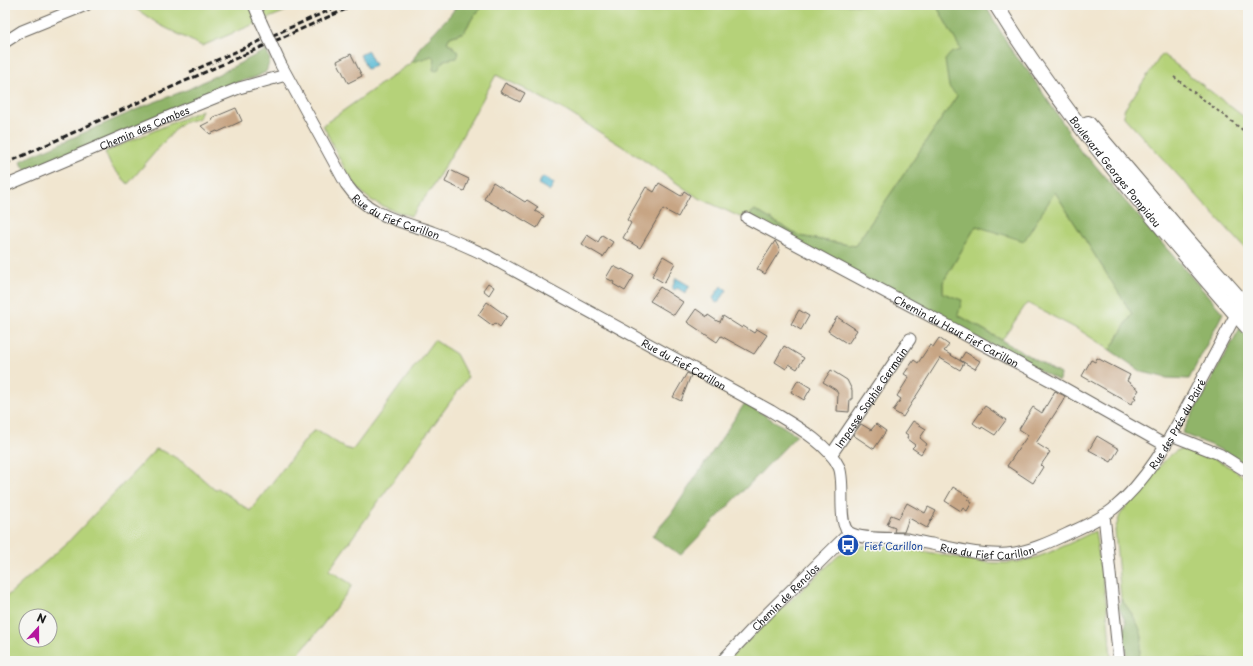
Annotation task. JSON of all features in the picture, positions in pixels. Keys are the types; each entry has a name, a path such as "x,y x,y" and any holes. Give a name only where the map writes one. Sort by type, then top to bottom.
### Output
{"main road":[{"name":"Boulevard Georges Pompidou","path":"996,5 1062,103 1094,145 1176,245 1248,328"},
{"name":"Boulevard Georges Pompidou","path":"1004,5 1033,51 1068,100 1141,192 1248,318"},
{"path":"1068,100 1248,308"}],"street":[{"path":"5,42 22,31 86,5"},
{"name":"Rue du Fief Carillon","path":"254,5 286,75 346,184 352,193 366,206 398,221 464,244 499,262 771,411 813,439 831,455 840,468 843,523 849,533 860,537 906,539 975,552 1006,554 1031,550 1104,515"},
{"name":"Chemin des Combes","path":"5,186 239,88 286,75"},
{"name":"Chemin du Haut Fief Carillon","path":"747,218 1055,383 1168,440 1219,454 1248,472"},
{"name":"Rue des Prés du Pairé","path":"1104,515 1122,501 1141,480 1155,461 1168,440 1233,320"},
{"name":"Impasse Sophie Germain","path":"831,455 910,339"},
{"path":"1104,515 1119,661"},
{"name":"Chemin de Renclos","path":"722,661 849,533"}],"path":[{"path":"1174,77 1248,134"}],"green space":[{"path":"130,5 300,5 202,46 160,25"},
{"path":"457,5 484,5 473,17 464,32 450,37 447,42 459,53 457,58 444,60 437,71 433,70 435,59 432,56 412,62 420,47 451,14"},
{"path":"484,5 936,5 962,51 957,96 855,246 799,236 755,210 748,216 740,217 697,197 639,157 566,111 496,75 431,189 411,216 391,210 376,203 363,194 349,176 323,125 412,62 432,55 435,59 444,60 454,47 447,42 450,37 464,32 473,17"},
{"path":"936,5 985,5 1012,51 1028,71 1082,154 1090,159 1223,313 1189,379 1167,378 1142,372 1110,350 1132,314 1055,192 1024,241 976,226 943,282 943,293 962,300 958,315 1060,374 1059,381 748,216 755,210 799,236 855,246 957,96 949,87 945,60 951,53 961,50"},
{"path":"266,50 270,60 266,72 256,77 224,86 194,102 27,173 20,161 147,105 189,89"},
{"path":"1162,54 1248,120 1248,251 1124,117 1124,110"},
{"path":"202,110 199,118 183,123 178,127 128,184 111,166 105,152"},
{"path":"1055,192 1132,314 1110,350 1081,331 1027,303 1002,340 958,315 943,293 943,282 976,226"},
{"path":"1240,328 1248,338 1248,465 1215,447 1182,433"},
{"path":"434,340 456,354 468,377 329,570 352,585 318,631 292,661 5,661 5,598 67,543 156,449 173,456 195,472 215,490 218,488 250,511 310,434 314,431 319,431 345,448 352,450"},
{"path":"745,403 797,435 681,555 652,536 671,514"},
{"path":"1184,448 1210,456 1233,469 1248,480 1248,661 1139,661 1142,637 1132,614 1121,599 1115,530 1120,515 1137,492 1168,457 1176,451"},
{"path":"1095,531 1107,608 1110,661 726,661 838,556 851,550 873,544 879,544 966,559 993,563 1006,563 1018,562 1040,556 1063,547"},
{"path":"1121,599 1140,629 1142,639 1139,661 1127,661 1124,633 1126,622 1119,608"}],"water":[{"path":"368,51 375,65 367,69 360,55"},
{"path":"543,177 554,183 550,191 538,184"},
{"path":"676,278 690,286 685,293 677,288 675,290 672,288"},
{"path":"721,286 727,290 719,302 716,303 713,298"}],"building":[{"path":"351,54 362,76 348,83 337,61"},
{"path":"505,83 525,93 520,102 500,92"},
{"path":"236,108 242,121 210,134 201,126 213,120 212,118"},
{"path":"450,170 469,179 464,191 445,182"},
{"path":"493,182 525,202 527,200 538,207 535,211 544,216 537,228 505,209 504,210 484,199"},
{"path":"659,183 681,196 684,191 690,195 678,217 663,209 640,248 623,238 631,223 627,220 646,187 654,192"},
{"path":"587,235 598,242 602,235 613,242 603,257 581,244"},
{"path":"775,241 780,250 765,274 757,269"},
{"path":"663,256 675,263 664,283 652,276"},
{"path":"613,266 634,276 625,291 613,284 614,282 606,278"},
{"path":"488,283 494,287 489,295 483,290"},
{"path":"660,287 683,302 674,315 650,301"},
{"path":"487,302 507,316 500,327 495,323 493,326 478,315"},
{"path":"696,309 707,317 708,315 717,321 720,322 723,316 742,328 743,326 754,333 757,329 767,335 754,354 721,336 717,342 687,322"},
{"path":"799,310 809,316 801,330 791,324"},
{"path":"837,317 857,330 848,344 828,331"},
{"path":"939,338 949,345 944,351 964,363 960,370 940,358 903,417 893,411 901,399 897,396 909,377 904,374 914,360 918,363 930,345 933,347"},
{"path":"784,346 804,358 797,369 789,364 786,369 775,362"},
{"path":"965,352 980,361 975,369 960,360"},
{"path":"1097,358 1130,375 1127,381 1139,390 1134,397 1136,398 1131,404 1082,376 1091,360 1095,362"},
{"path":"831,370 847,380 852,390 852,399 850,399 849,412 837,411 838,394 836,390 823,382"},
{"path":"687,373 691,375 681,401 673,397"},
{"path":"798,380 811,388 804,400 791,392"},
{"path":"1055,391 1065,396 1036,443 1050,452 1041,465 1043,467 1033,483 1007,466 1028,435 1019,429 1027,416 1033,407 1042,413"},
{"path":"985,406 1006,420 995,435 982,427 981,429 973,423"},
{"path":"913,421 926,429 920,438 927,444 921,454 912,448 915,445 907,439 908,435 905,433"},
{"path":"861,424 871,430 876,424 886,431 874,449 853,435"},
{"path":"1097,436 1119,449 1111,462 1089,450"},
{"path":"953,487 969,497 968,499 972,502 967,511 963,508 961,511 945,501"},
{"path":"907,503 925,513 928,507 936,511 927,528 909,518 904,532 894,532 895,528 887,525 891,515 899,518"}],"railway":[{"path":"190,72 341,5"},
{"path":"5,164 355,5"}],"place":[{"name":"Fief Carillon","path":"848,545"}]}
